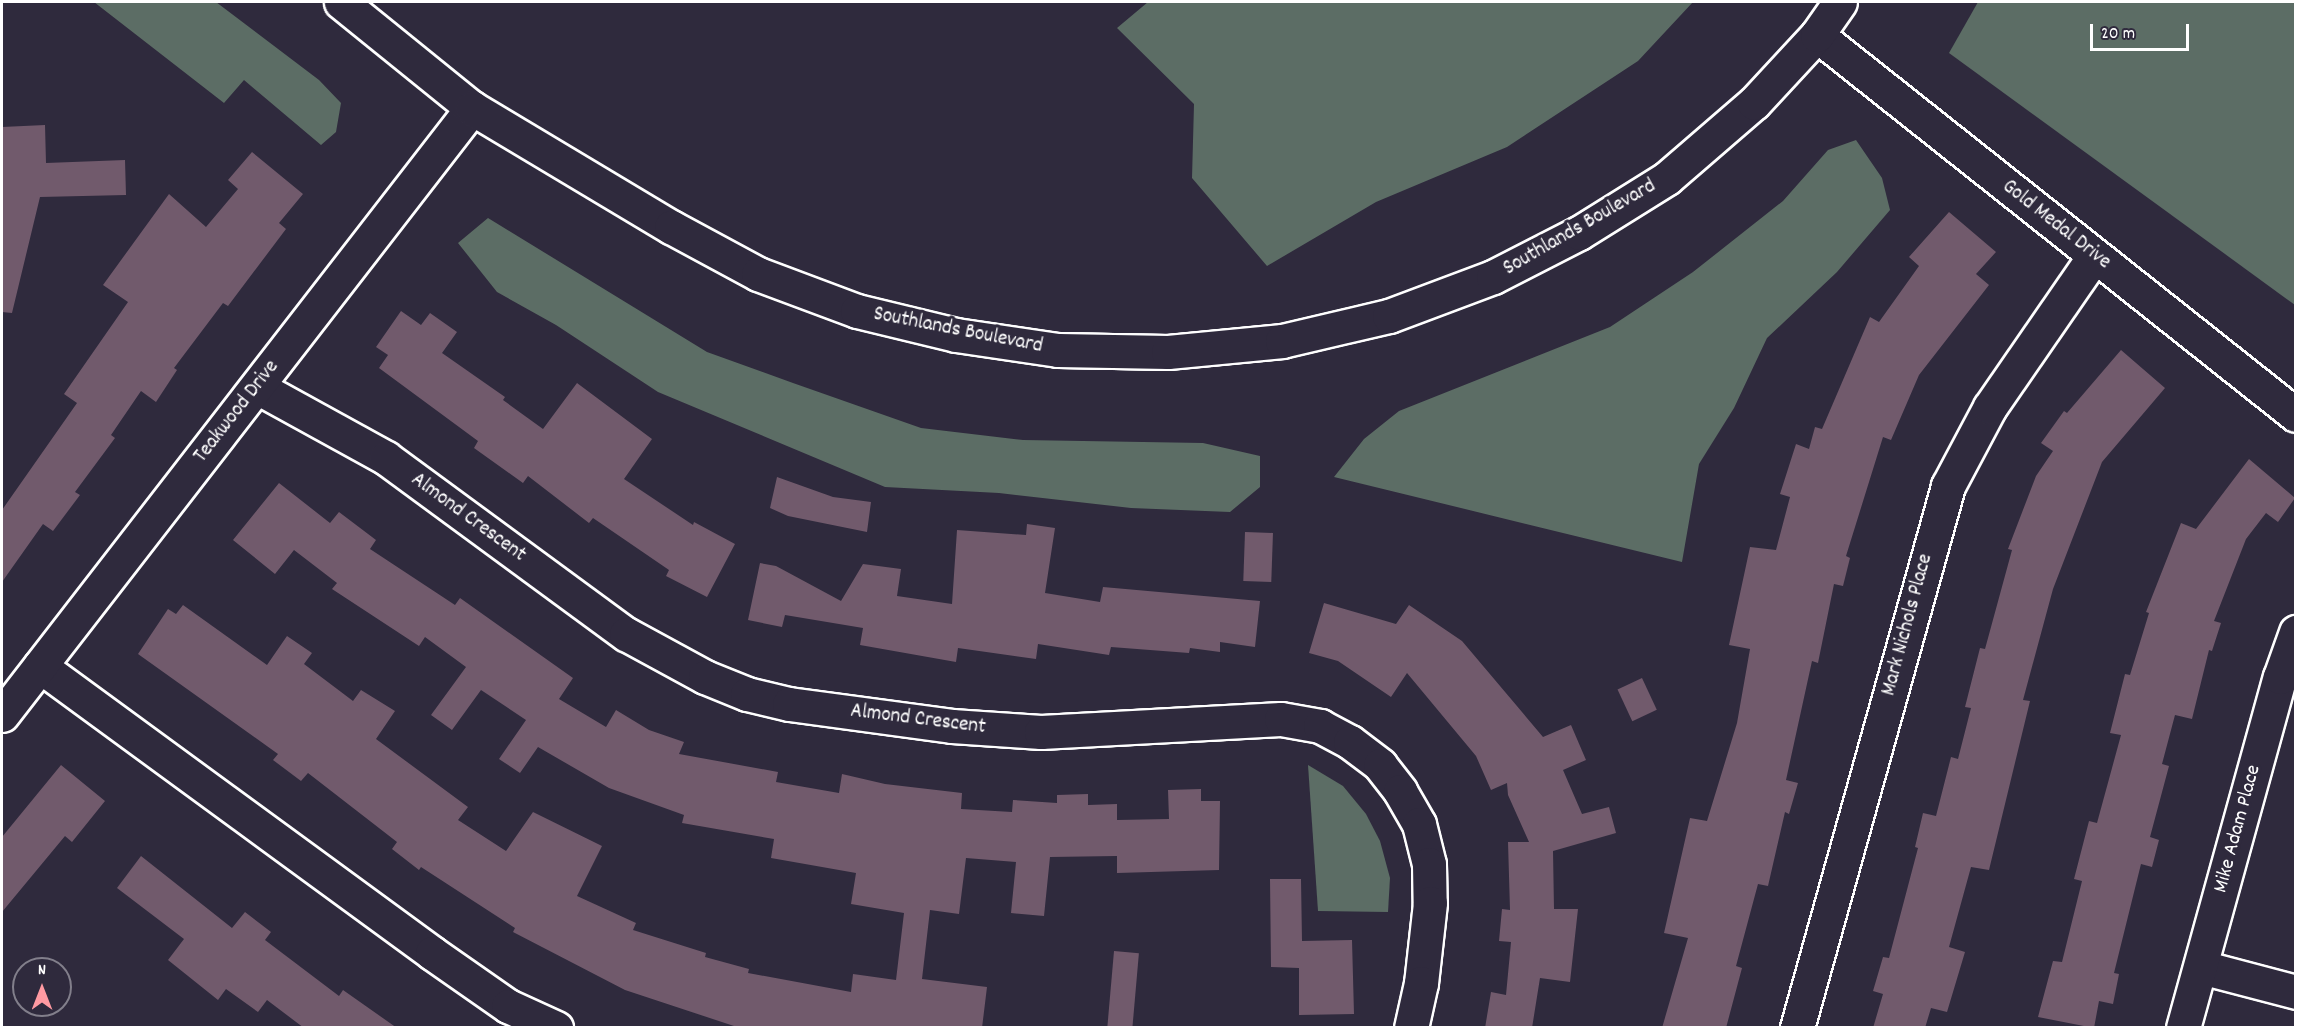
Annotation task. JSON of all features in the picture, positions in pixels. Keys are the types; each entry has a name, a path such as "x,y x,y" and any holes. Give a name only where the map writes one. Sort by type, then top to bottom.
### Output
{"street":[{"name":"Southlands Boulevard","path":"341,2 472,108 671,227 758,274 857,311 956,335 1058,351 1168,352 1282,341 1389,316 1493,277 1579,233 1667,178 1754,103 1817,35 1840,2"},
{"name":"Gold Medal Drive","path":"1817,35 2295,415"},
{"name":"Teakwood Drive","path":"2,715 472,108"},
{"name":"Mark Nichols Place","path":"1797,1028 1948,486 1990,407 2094,256"},
{"name":"Almond Crescent","path":"257,387 386,458 626,634 705,677 747,694 789,704 951,726 1041,732 1281,719 1320,726 1350,742 1380,765 1400,790 1419,824 1429,864 1430,903 1421,983 1411,1028"},
{"name":"Mike Adam Place","path":"2184,1028 2280,676 2295,632"},
{"path":"40,666 432,953 508,1006 556,1028"},
{"path":"2201,967 2295,992"}],"green space":[{"path":"94,2 216,2 319,80 341,103 336,132 321,145 244,80 224,103"},
{"path":"1148,2 1693,2 1638,61 1507,147 1376,202 1267,266 1192,178 1194,104 1117,28"},
{"path":"1978,2 2295,2 2295,305 1949,53"},
{"path":"1856,140 1882,178 1890,210 1837,272 1767,338 1734,408 1699,464 1682,562 1334,477 1364,439 1399,411 1610,327 1693,272 1783,201 1828,150"},
{"path":"488,218 707,352 921,428 1023,440 1203,443 1260,456 1260,487 1230,512 1131,508 999,493 885,487 658,392 556,325 497,292 458,243"},
{"path":"1308,765 1343,786 1366,814 1380,841 1390,878 1388,912 1318,911"}],"building":[{"path":"45,125 46,163 125,160 126,195 40,197 12,313 2,312 2,127"},
{"path":"252,152 303,194 279,223 286,229 228,306 223,303 174,368 177,370 156,402 141,391 111,435 115,438 75,492 80,495 53,531 43,524 2,582 2,510 77,403 64,394 128,302 103,285 169,194 206,227 238,189 228,180"},
{"path":"1949,212 1996,252 1976,274 1989,285 1919,375 1891,440 1883,437 1846,556 1850,558 1843,586 1834,584 1818,663 1812,661 1786,780 1798,783 1789,814 1785,812 1768,886 1758,884 1736,966 1742,968 1726,1028 1662,1028 1688,938 1664,933 1690,818 1707,821 1737,723 1750,649 1729,645 1750,547 1776,550 1790,497 1780,494 1796,444 1809,449 1815,427 1822,429 1870,317 1879,322 1919,266 1909,257"},
{"path":"401,311 421,325 430,313 457,332 442,353 505,397 503,400 543,429 577,383 652,439 624,479 693,525 694,522 735,544 707,597 666,576 669,570 593,518 589,523 528,476 523,483 474,448 478,441 379,368 388,355 376,347"},
{"path":"2121,350 2165,388 2102,462 2053,589 2023,700 2030,701 1989,870 1971,867 1949,947 1965,952 1947,1012 1931,1008 1925,1028 1873,1028 1883,994 1873,991 1883,957 1889,958 1918,848 1915,847 1923,813 1936,816 1951,757 1958,759 1971,708 1965,707 1980,648 1985,649 2012,550 2008,549 2036,476 2053,451 2041,443 2064,411 2067,413"},
{"path":"2249,459 2295,498 2278,522 2266,513 2246,539 2214,621 2221,623 2212,651 2209,650 2192,719 2175,715 2162,764 2169,766 2150,837 2159,840 2152,867 2141,864 2114,973 2119,974 2113,1004 2099,1001 2094,1028 2038,1017 2053,961 2062,962 2082,881 2074,879 2089,821 2097,823 2121,735 2110,733 2125,674 2130,675 2149,613 2146,612 2181,523 2196,529"},
{"path":"777,477 833,497 871,502 867,532 788,516 770,508"},
{"path":"279,483 330,523 339,512 376,540 370,549 455,605 460,598 573,678 559,699 606,727 616,710 649,730 684,742 679,754 778,772 776,782 839,793 842,774 885,784 962,793 961,809 1012,812 1013,800 1057,803 1057,795 1088,794 1088,805 1117,804 1117,820 1169,819 1168,790 1201,789 1201,801 1220,801 1219,870 1117,873 1117,856 1050,857 1044,916 1011,913 1016,862 966,858 959,914 930,910 922,979 987,987 982,1028 740,1028 625,990 513,932 515,928 421,867 419,870 392,849 397,842 308,773 301,781 273,760 278,754 138,654 168,609 176,614 183,605 267,665 287,636 312,653 304,664 353,701 361,690 395,711 376,739 468,807 458,820 506,851 533,812 602,846 577,896 636,923 633,930 706,953 705,957 749,969 748,973 851,992 853,974 896,980 904,913 851,904 856,873 771,858 774,839 682,823 684,815 609,788 538,747 520,773 499,759 526,720 481,690 452,730 431,715 466,667 425,637 419,646 332,589 337,583 294,550 275,574 233,540"},
{"path":"1027,524 1055,528 1045,593 1100,602 1103,587 1260,601 1255,647 1220,642 1220,652 1190,648 1189,653 1111,647 1109,655 1038,644 1036,659 958,648 956,662 860,645 863,628 785,615 782,627 748,620 760,563 776,566 841,601 863,564 901,569 897,596 952,604 957,530 1026,535"},
{"path":"1245,532 1273,533 1271,582 1243,581"},
{"path":"1324,603 1396,624 1409,605 1462,641 1543,737 1571,725 1586,760 1563,770 1582,814 1609,807 1616,833 1553,851 1554,909 1578,909 1570,982 1540,978 1532,1028 1485,1028 1491,992 1506,995 1511,942 1499,941 1502,909 1510,910 1508,842 1529,842 1508,795 1507,783 1491,790 1476,756 1407,673 1391,697 1338,661 1309,653"},
{"path":"1642,678 1657,710 1632,721 1618,689"},
{"path":"61,765 105,801 72,842 65,836 2,912 2,837"},
{"path":"141,856 232,928 245,912 271,932 265,940 339,996 343,990 397,1028 304,1028 267,1000 258,1012 226,989 218,1000 168,960 184,939 117,888"},
{"path":"1270,879 1301,879 1302,941 1352,940 1354,1014 1299,1015 1299,968 1271,967"},
{"path":"1114,951 1139,953 1132,1028 1107,1028"}]}
